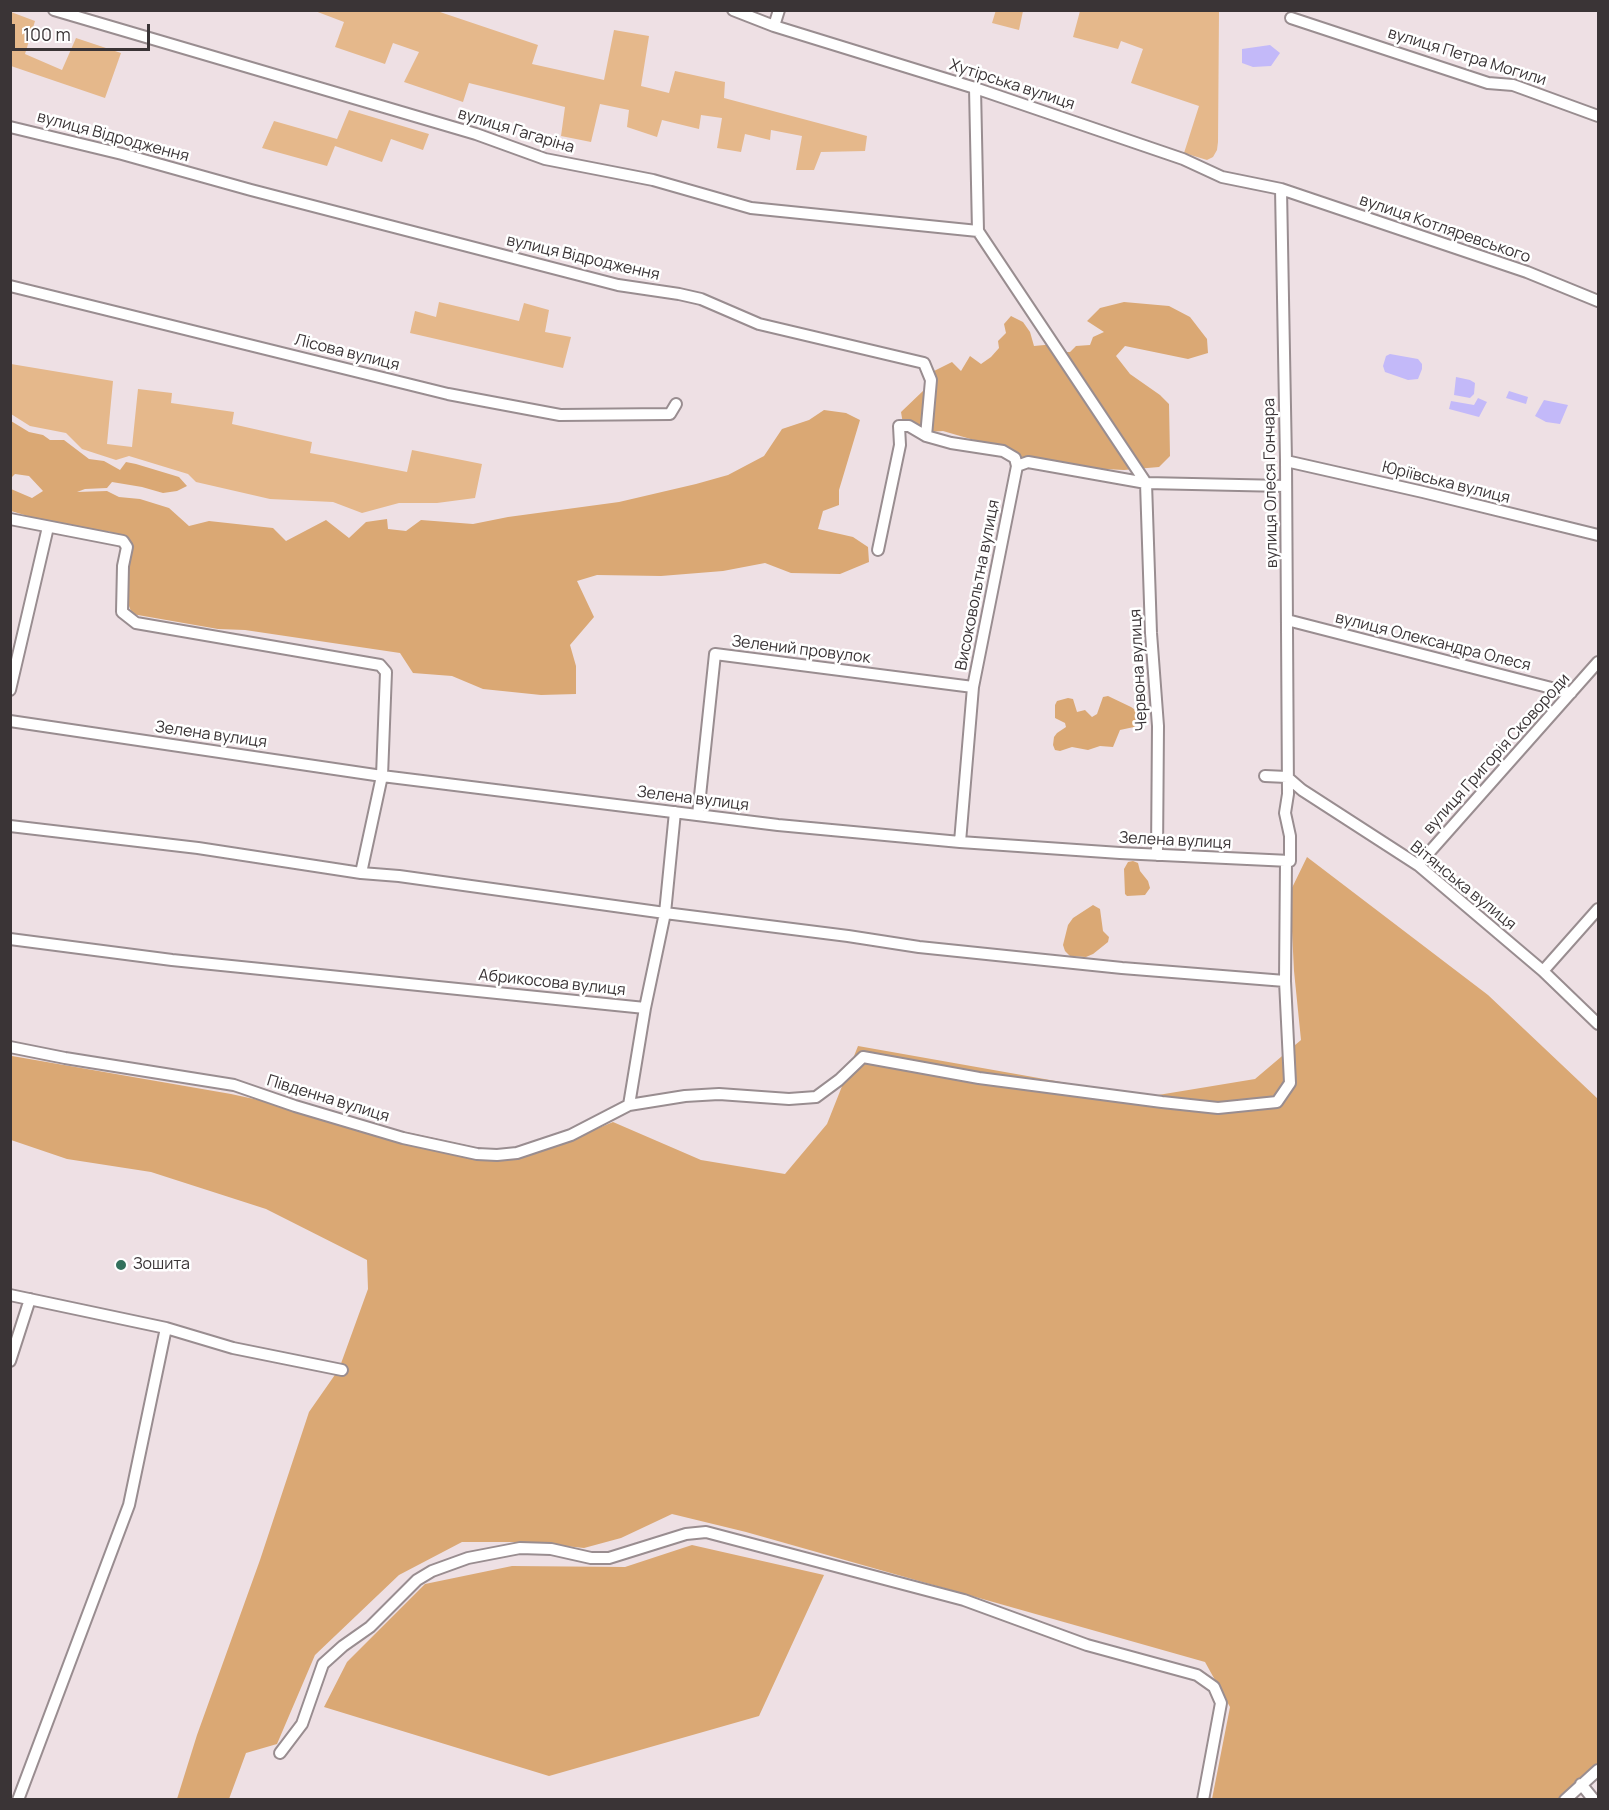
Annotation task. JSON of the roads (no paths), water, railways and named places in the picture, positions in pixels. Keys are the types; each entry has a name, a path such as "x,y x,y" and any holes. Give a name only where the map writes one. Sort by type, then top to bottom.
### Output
{"street":[{"name":"вулиця Гагаріна","path":"54,10 476,134 545,159 653,180 751,207 978,231"},
{"name":"Хутірська вулиця","path":"733,10 774,26 975,88 1183,159 1222,177 1281,189"},
{"path":"774,26 779,10"},
{"name":"вулиця Петра Могили","path":"1291,18 1488,83 1513,85 1599,116"},
{"path":"975,88 978,231 1146,483"},
{"name":"вулиця Відродження","path":"10,127 122,154 251,190 618,285 701,299 759,324 924,363 931,380 926,436"},
{"name":"вулиця Котляревського","path":"1281,189 1527,272 1599,301"},
{"name":"вулиця Олеся Гончара","path":"1281,189 1286,461 1287,777"},
{"name":"Лісова вулиця","path":"10,286 448,394 560,415 670,414 676,404"},
{"path":"878,550 900,445 899,426 909,426 926,436 951,443 1003,451 1014,458 1017,466 1028,462 1146,483 1285,486"},
{"name":"Юріївська вулиця","path":"1286,461 1424,492 1599,536"},
{"name":"Високовольтна вулиця","path":"960,842 973,687 1017,466"},
{"name":"Червона вулиця","path":"1146,483 1151,633 1158,726 1157,855"},
{"path":"10,519 123,542 127,547 123,566 122,612 136,623 380,665 386,672 382,776 361,873"},
{"path":"10,690 48,527"},
{"name":"вулиця Олександра Олеся","path":"1287,620 1571,693"},
{"name":"Зелений провулок","path":"698,814 715,654 973,687"},
{"name":"вулиця Григорія Сковороди","path":"1418,865 1599,662"},
{"name":"Зелена вулиця","path":"10,721 382,776 778,825 960,842 1286,861"},
{"path":"645,1008 628,1105 685,1096 720,1094 789,1099 816,1097 839,1080 863,1057 979,1078 1218,1108 1277,1102 1290,1083 1285,981 1286,861 1290,861 1291,854 1285,813 1288,794 1287,777 1265,776"},
{"name":"Вітянська вулиця","path":"1287,777 1302,790 1418,865 1543,971 1599,1024"},
{"path":"1288,794 1293,789 1302,790"},
{"name":"Абрикосова вулиця","path":"10,939 172,960 645,1008 665,913 675,812"},
{"path":"10,826 198,848 361,873 399,876 919,947 1122,968 1285,981"},
{"path":"1543,971 1599,909"},
{"name":"Південна вулиця","path":"10,1047 234,1085 403,1138 477,1154 497,1155 528,1150 571,1135 628,1105"},
{"path":"10,1295 166,1328 233,1348 342,1370"},
{"path":"10,1362 30,1299"},
{"path":"18,1800 129,1505 166,1328"},
{"path":"280,1753 302,1724 323,1664 370,1627 417,1580 432,1571 468,1558 520,1548 551,1549 591,1558 609,1558 686,1534 706,1532 964,1600 1087,1645 1197,1675 1214,1687 1221,1703 1203,1800"},
{"path":"1565,1800 1599,1770"},
{"path":"1581,1784 1594,1800"}],"place":[{"name":"Зошита","path":"121,1265"}]}
